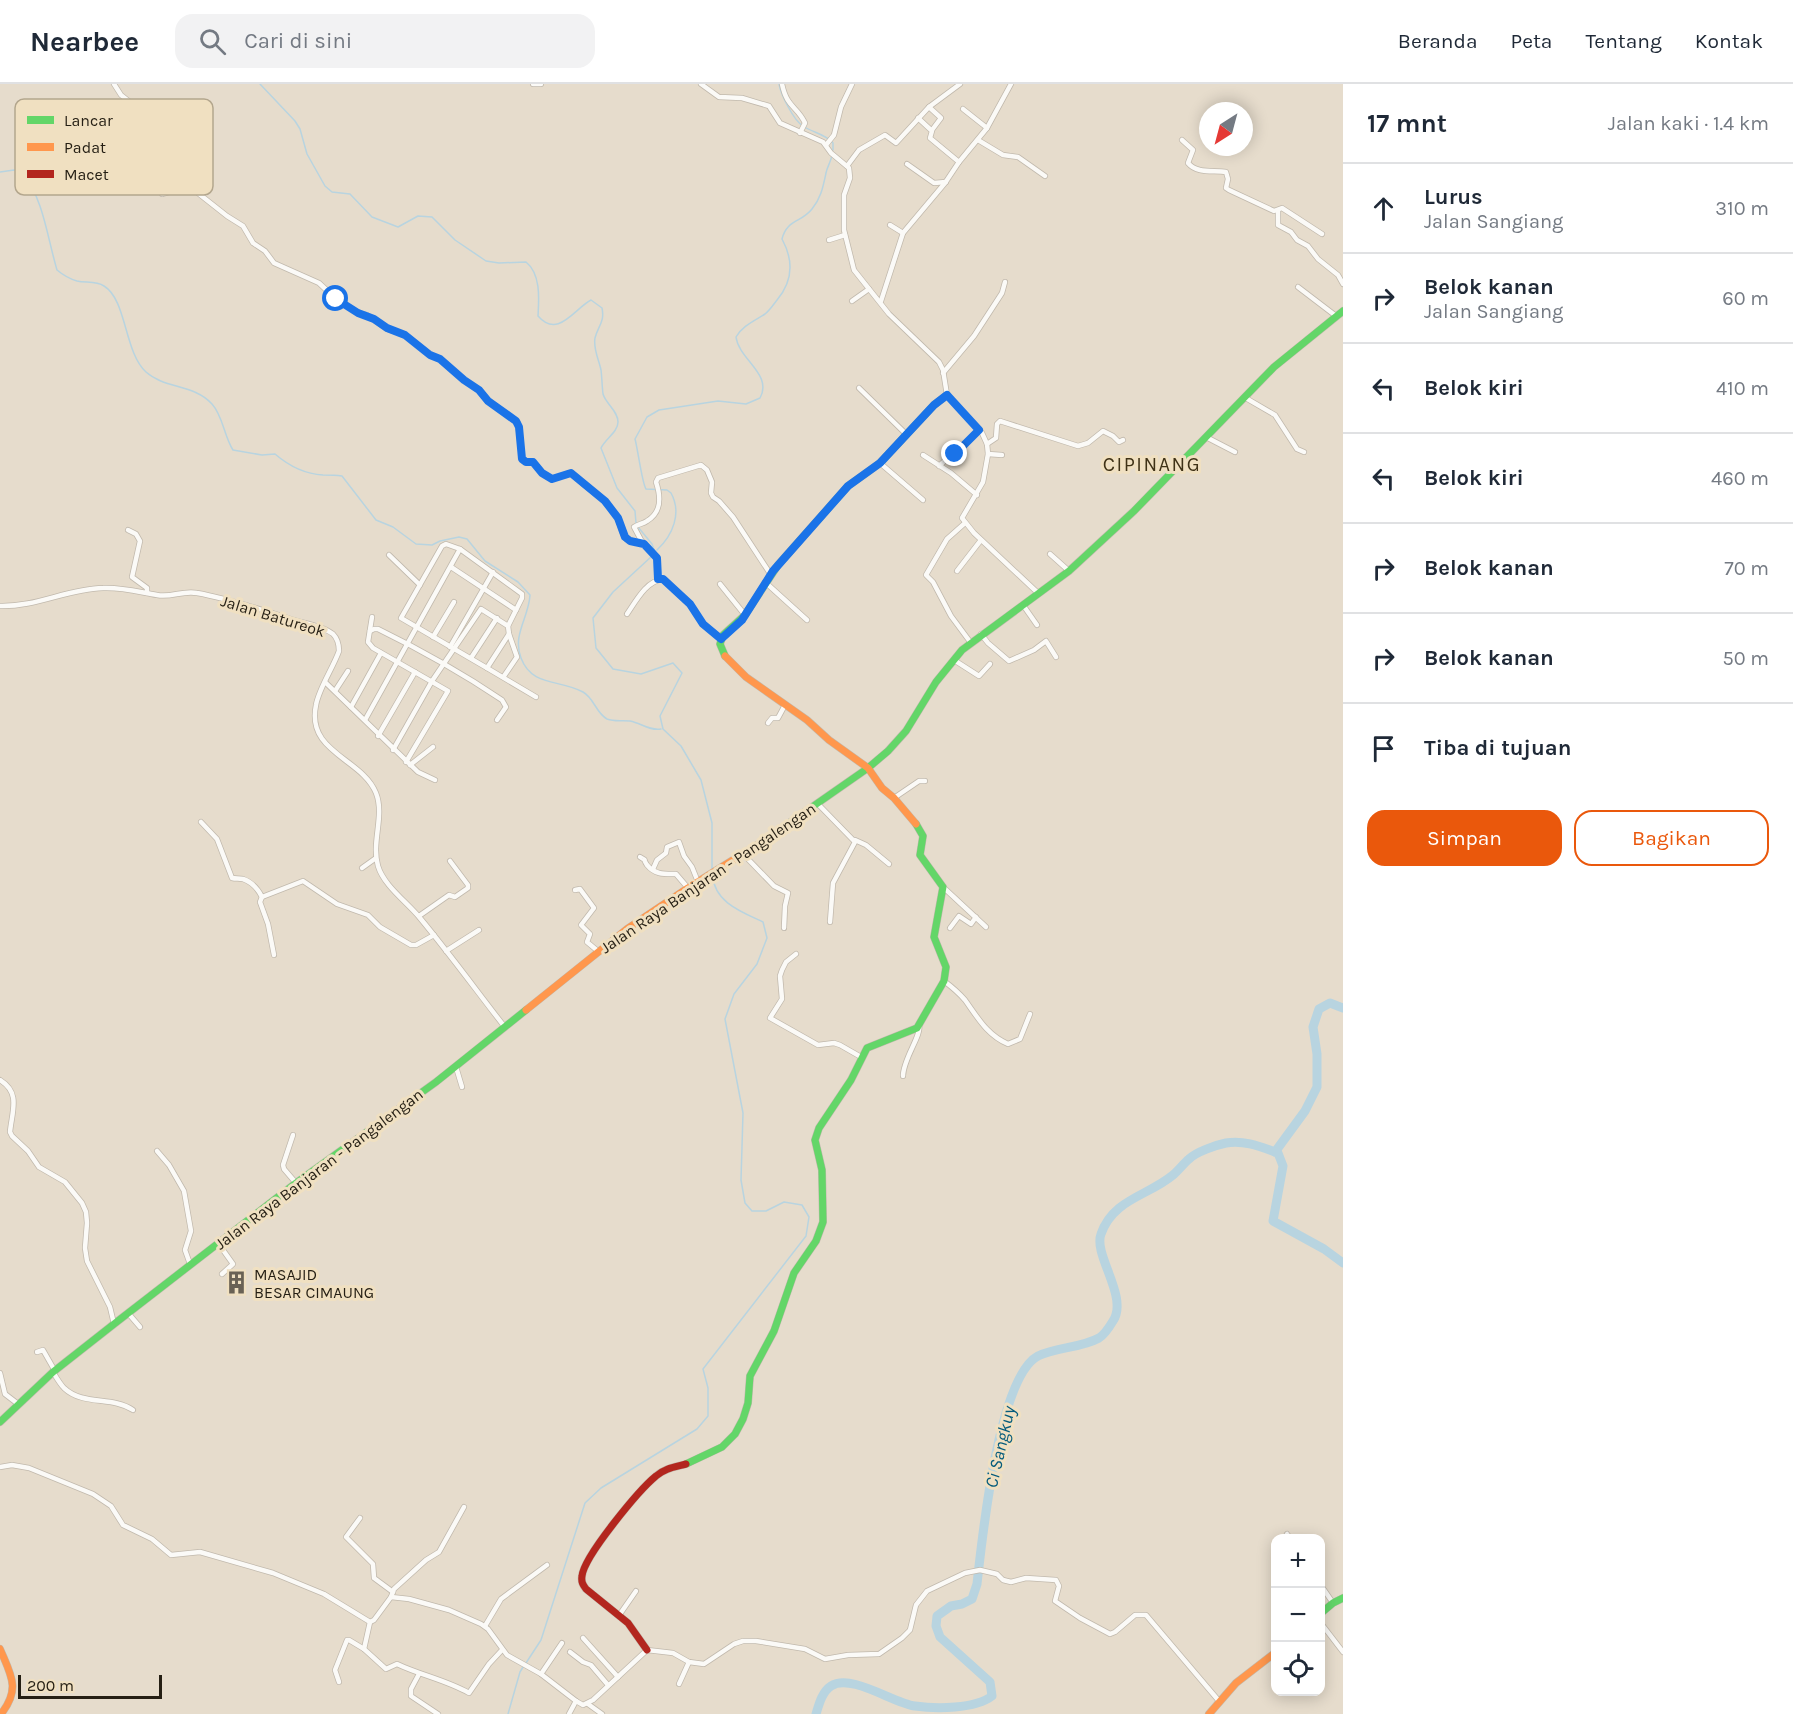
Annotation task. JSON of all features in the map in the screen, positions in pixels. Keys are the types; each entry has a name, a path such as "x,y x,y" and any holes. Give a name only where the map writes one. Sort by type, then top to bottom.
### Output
{"main road":[{"name":"Jalan Raya Banjaran - Pangalengan","path":"0,1422 54,1372 128,1312 296,1183 456,1066 627,929 687,888 744,855 868,768 906,731 936,682 971,643 1069,571 1134,511 1274,367 1340,313"},
{"path":"647,1650 636,1629 586,1588 582,1579 583,1573 609,1529 657,1475 669,1468 685,1465 713,1453 728,1442 743,1419 748,1403 750,1376 771,1337 794,1273 816,1241 823,1222 822,1170 815,1140 817,1133 851,1080 861,1057 870,1046 910,1032 919,1025 944,981 946,967 934,937 943,887 920,855 923,836 914,821 882,788 868,768 731,664 722,650 721,639 745,615 765,582 848,486 880,463 906,434 947,395"},
{"path":"1325,1610 1343,1598"},
{"path":"0,1649 12,1676 14,1688 13,1698 3,1714"},
{"path":"1209,1714 1236,1683 1271,1656"}],"street":[{"path":"114,84 125,99"},
{"path":"533,84 541,84"},
{"path":"701,84 719,97 742,98 769,106 780,123 803,130 827,144 834,155 847,166 850,178 844,195 845,235 851,264 858,277 899,324 939,362 947,395 979,430 987,444 986,474 977,495 962,515 965,523 1039,594"},
{"path":"782,84 789,104 802,116 803,130"},
{"path":"827,144 834,135 840,107 852,84"},
{"path":"847,166 859,150 885,135 896,143 929,107 960,84"},
{"path":"881,301 903,234 987,128 1011,84"},
{"path":"929,107 941,118 932,130 930,138 959,162"},
{"path":"963,109 987,128"},
{"path":"918,118 932,130"},
{"path":"978,140 1003,155 1018,157 1045,176"},
{"path":"1182,140 1194,150 1188,165 1200,170 1226,172 1228,179 1226,188 1278,212"},
{"path":"907,164 934,183 946,182"},
{"path":"201,195 243,226 253,243 265,251 274,263 319,283 336,299 358,313 367,315 387,328 405,335 430,355 440,359 479,390 488,401 518,423 522,459 526,462 533,462 542,473 552,479 569,473 577,476 610,507 618,518 625,537 630,541 644,544"},
{"path":"1278,212 1283,209 1322,234"},
{"path":"1278,212 1278,225 1308,246 1318,259 1338,275 1343,284"},
{"path":"890,225 903,234"},
{"path":"829,240 845,235"},
{"path":"943,372 976,334 1002,293 1005,282"},
{"path":"1298,287 1340,313"},
{"path":"852,301 869,289"},
{"path":"860,388 906,434"},
{"path":"1244,397 1274,413 1297,449 1304,452"},
{"path":"987,444 996,438 999,421 1071,445 1088,443 1103,431 1119,442 1123,440"},
{"path":"939,466 979,430"},
{"path":"1205,436 1235,452"},
{"path":"988,454 1002,454"},
{"path":"923,455 977,495"},
{"path":"880,463 923,500"},
{"path":"658,579 657,558 644,544 636,526 649,520 660,504 656,482 658,478 703,465 712,482 712,497 734,517 771,575"},
{"path":"965,523 947,539 926,575 933,582 951,616 971,643"},
{"path":"128,530 136,534 140,541 132,577 147,588 147,593"},
{"path":"957,571 981,540"},
{"path":"504,676 517,657 508,626 522,598 520,591 460,549 443,544 401,618 504,676 536,697"},
{"path":"365,720 460,549"},
{"path":"1050,554 1069,571"},
{"path":"389,555 420,585"},
{"path":"451,567 516,609"},
{"path":"393,750 444,663 493,572"},
{"path":"627,614 643,591 658,579 663,579 690,604 703,624 721,639"},
{"path":"765,582 807,620"},
{"path":"720,584 745,615"},
{"name":"Jalan Batureok","path":"0,606 29,604 74,591 104,587 164,596 186,592 198,593 265,611 327,631 334,636 339,642 339,651 316,703 314,722 331,750 367,777 377,796 376,858 378,867 387,882 419,916 504,1026"},
{"path":"433,637 454,602"},
{"path":"1023,605 1037,625"},
{"path":"451,648 481,609 508,626"},
{"path":"372,617 368,642 381,653 448,692 408,764"},
{"path":"471,658 497,618"},
{"path":"370,631 376,629 444,663 504,702 506,707 497,720"},
{"path":"487,668 509,634"},
{"path":"981,634 1009,661 1034,650 1046,641 1056,657"},
{"path":"351,707 381,653"},
{"path":"954,660 979,676 990,663"},
{"path":"335,691 348,671"},
{"path":"378,736 415,672"},
{"path":"326,683 408,764 423,776 435,780"},
{"path":"768,723 772,718 778,718 785,705"},
{"path":"408,764 433,747"},
{"path":"894,798 919,781 925,781"},
{"path":"817,803 855,840 866,845 889,864"},
{"path":"201,822 217,840 232,878 255,885 262,897 260,902 268,924 274,956"},
{"path":"830,922 833,883 855,840"},
{"path":"653,869 657,860 666,853 667,847 679,842 699,882"},
{"path":"744,855 774,886 788,893 784,906 784,928"},
{"path":"640,857 661,875 676,874 687,888"},
{"path":"362,868 376,858"},
{"path":"419,916 449,895 455,897 468,886 450,861"},
{"path":"262,897 303,880 337,904 368,915 380,927 411,945 416,945 434,935"},
{"path":"943,887 986,927"},
{"path":"574,890 580,889 594,908 581,925 590,934 587,942 599,952"},
{"path":"950,928 959,916 970,924 976,917"},
{"path":"446,951 479,930"},
{"path":"796,954 786,962 782,970 780,976 782,999 770,1018 816,1044 840,1045 861,1057"},
{"path":"944,981 965,1000 978,1022 994,1036 1008,1044 1020,1039 1030,1014"},
{"path":"903,1076 907,1057 920,1030 919,1025"},
{"path":"456,1066 462,1087"},
{"path":"0,1080 8,1085 15,1099 10,1132 12,1137 28,1151 43,1171 70,1186 82,1203 87,1223 85,1248 87,1261 110,1307 114,1324"},
{"path":"293,1135 283,1165 296,1183"},
{"path":"158,1151 184,1191 190,1231 184,1250 190,1264"},
{"path":"218,1243 233,1264 222,1274"},
{"path":"128,1312 140,1327"},
{"path":"37,1352 43,1350 63,1387 81,1398 107,1401 127,1406 133,1410"},
{"path":"0,1373 5,1394 18,1404"},
{"path":"0,1467 12,1465 29,1468 93,1494 111,1506 123,1525 152,1539 171,1555 200,1552 284,1577 324,1594 370,1622"},
{"path":"363,1649 370,1622 374,1620 392,1594 426,1560 439,1552 464,1507"},
{"path":"360,1518 346,1537 373,1564 374,1578 392,1594 449,1610 485,1626 502,1650 541,1674 583,1705 588,1704 647,1650 673,1653 689,1662 700,1664 707,1663 734,1644 743,1641 805,1649 825,1659 848,1655 879,1654 902,1638 909,1630 916,1605 927,1591 965,1573 980,1570 997,1574 1003,1580 1011,1582 1026,1578 1056,1580 1059,1586 1055,1598 1059,1604 1110,1634 1135,1615 1146,1615 1219,1701"},
{"path":"485,1626 501,1599 547,1565"},
{"path":"1323,1588 1333,1603"},
{"path":"620,1614 636,1592"},
{"path":"1325,1629 1343,1652"},
{"path":"582,1638 618,1677"},
{"path":"339,1682 335,1671 347,1640 363,1649 387,1670 394,1664 470,1693 476,1681 502,1650"},
{"path":"541,1674 562,1643"},
{"path":"570,1652 591,1665 608,1685"},
{"path":"679,1684 689,1662"},
{"path":"419,1674 411,1689 411,1696 438,1714"},
{"path":"569,1714 576,1701"},
{"path":"588,1704 602,1714"}],"waterway":[{"path":"260,84 295,121 300,129 307,154 325,186 332,192 350,194 372,217 398,227 418,216 432,217 455,240 486,261 526,262 537,280 538,316 545,322 552,324 566,320 591,300 602,308 603,317 595,338 595,346 601,370 603,394 616,414 618,422 616,429 601,448 617,488 635,511 636,523"},
{"path":"779,84 785,101 799,123 830,140 833,143 833,150"},
{"path":"657,550 671,531 676,508 671,493 667,490 646,489 635,439 647,417 659,410 718,401 746,404 760,398 763,389 759,374 738,345 736,337 745,327 768,311 786,286 790,263 782,239 784,233 791,224 808,213 818,201 832,155"},
{"path":"0,172 15,170"},
{"path":"36,195 57,270 80,282 101,284 112,293 139,363 146,372 154,377 197,393 212,404 219,414 233,450 262,455 275,454 291,466 303,471 342,476 376,520 393,527 416,544 432,545 459,537 467,539 485,561 518,582 530,595 518,642 521,658 532,674 583,692 607,719 630,721 653,729 661,729"},
{"path":"638,527 652,544 655,552"},
{"path":"652,556 613,592 593,618 596,648 613,669 641,674 673,663 682,673 660,716 663,729 681,746 701,780 712,823 712,871"},
{"path":"526,1663 541,1640 585,1503 601,1488 697,1429 708,1416 708,1388 703,1369 806,1236 809,1217 802,1205 784,1202 766,1211 752,1211 745,1203 741,1180 743,1113 725,1019 734,994 757,964 767,938 763,922 738,910 724,899 718,893 713,876"},
{"path":"1275,1152 1305,1111 1317,1087 1317,1054 1313,1027 1319,1009 1330,1003 1343,1008"},
{"name":"Ci Sangkuy","path":"816,1714 825,1691 839,1683 861,1686 906,1704 924,1707 966,1706 992,1696 990,1682 940,1637 936,1626 937,1616 951,1606 972,1599 977,1584 994,1461 1012,1394 1024,1370 1038,1356 1099,1338 1113,1321 1117,1311 1117,1300 1100,1243 1101,1234 1107,1222 1122,1205 1163,1182 1192,1156 1201,1151 1226,1143 1240,1142 1253,1145 1278,1153 1283,1166 1273,1221 1324,1249 1343,1263"},
{"path":"508,1714 523,1667"}],"traffic: fast":[{"path":"762,842 868,768 888,751 906,731 936,682 962,650 1069,571 1134,511 1274,367 1343,311"},
{"path":"725,656 720,644 723,635 745,615 778,565 848,486 880,463 934,405 947,395"},
{"path":"686,1464 722,1447 735,1434 748,1403 750,1376 774,1331 794,1273 816,1241 823,1222 822,1170 815,1140 819,1128 851,1080 867,1048 917,1028 944,981 946,967 934,937 943,887 920,855 923,836 916,824"},
{"path":"0,1422 53,1372 114,1324 296,1183 436,1082 526,1010"},
{"path":"1325,1610 1343,1598"}],"traffic: slow":[{"path":"725,656 746,677 807,720 829,740 868,768 882,788 894,798 916,824"},
{"path":"526,1010 627,929 762,842"},
{"path":"0,1649 12,1682 11,1697 1,1714"},
{"path":"1209,1714 1236,1683 1271,1656"}],"traffic: jam":[{"path":"647,1650 628,1623 586,1589 582,1583 582,1576 602,1539 648,1483 659,1473 686,1464"}],"place":[{"name":"MASAJID BESAR CIMAUNG","path":"236,1283"}],"district":[{"name":"CIPINANG","path":"1152,464"}],"route":[{"path":"336,299 358,313 367,315 387,328 405,335 433,358 440,359 452,368 479,390 494,406 516,421 520,433 522,459 526,462 533,462 542,473 552,479 571,473 594,491 618,518 625,537 630,541 644,544 657,558 658,579 663,579 671,585 690,604 700,621 721,639 742,620 773,571 848,486 880,463 934,405 947,395 979,430 955,454"}]}
